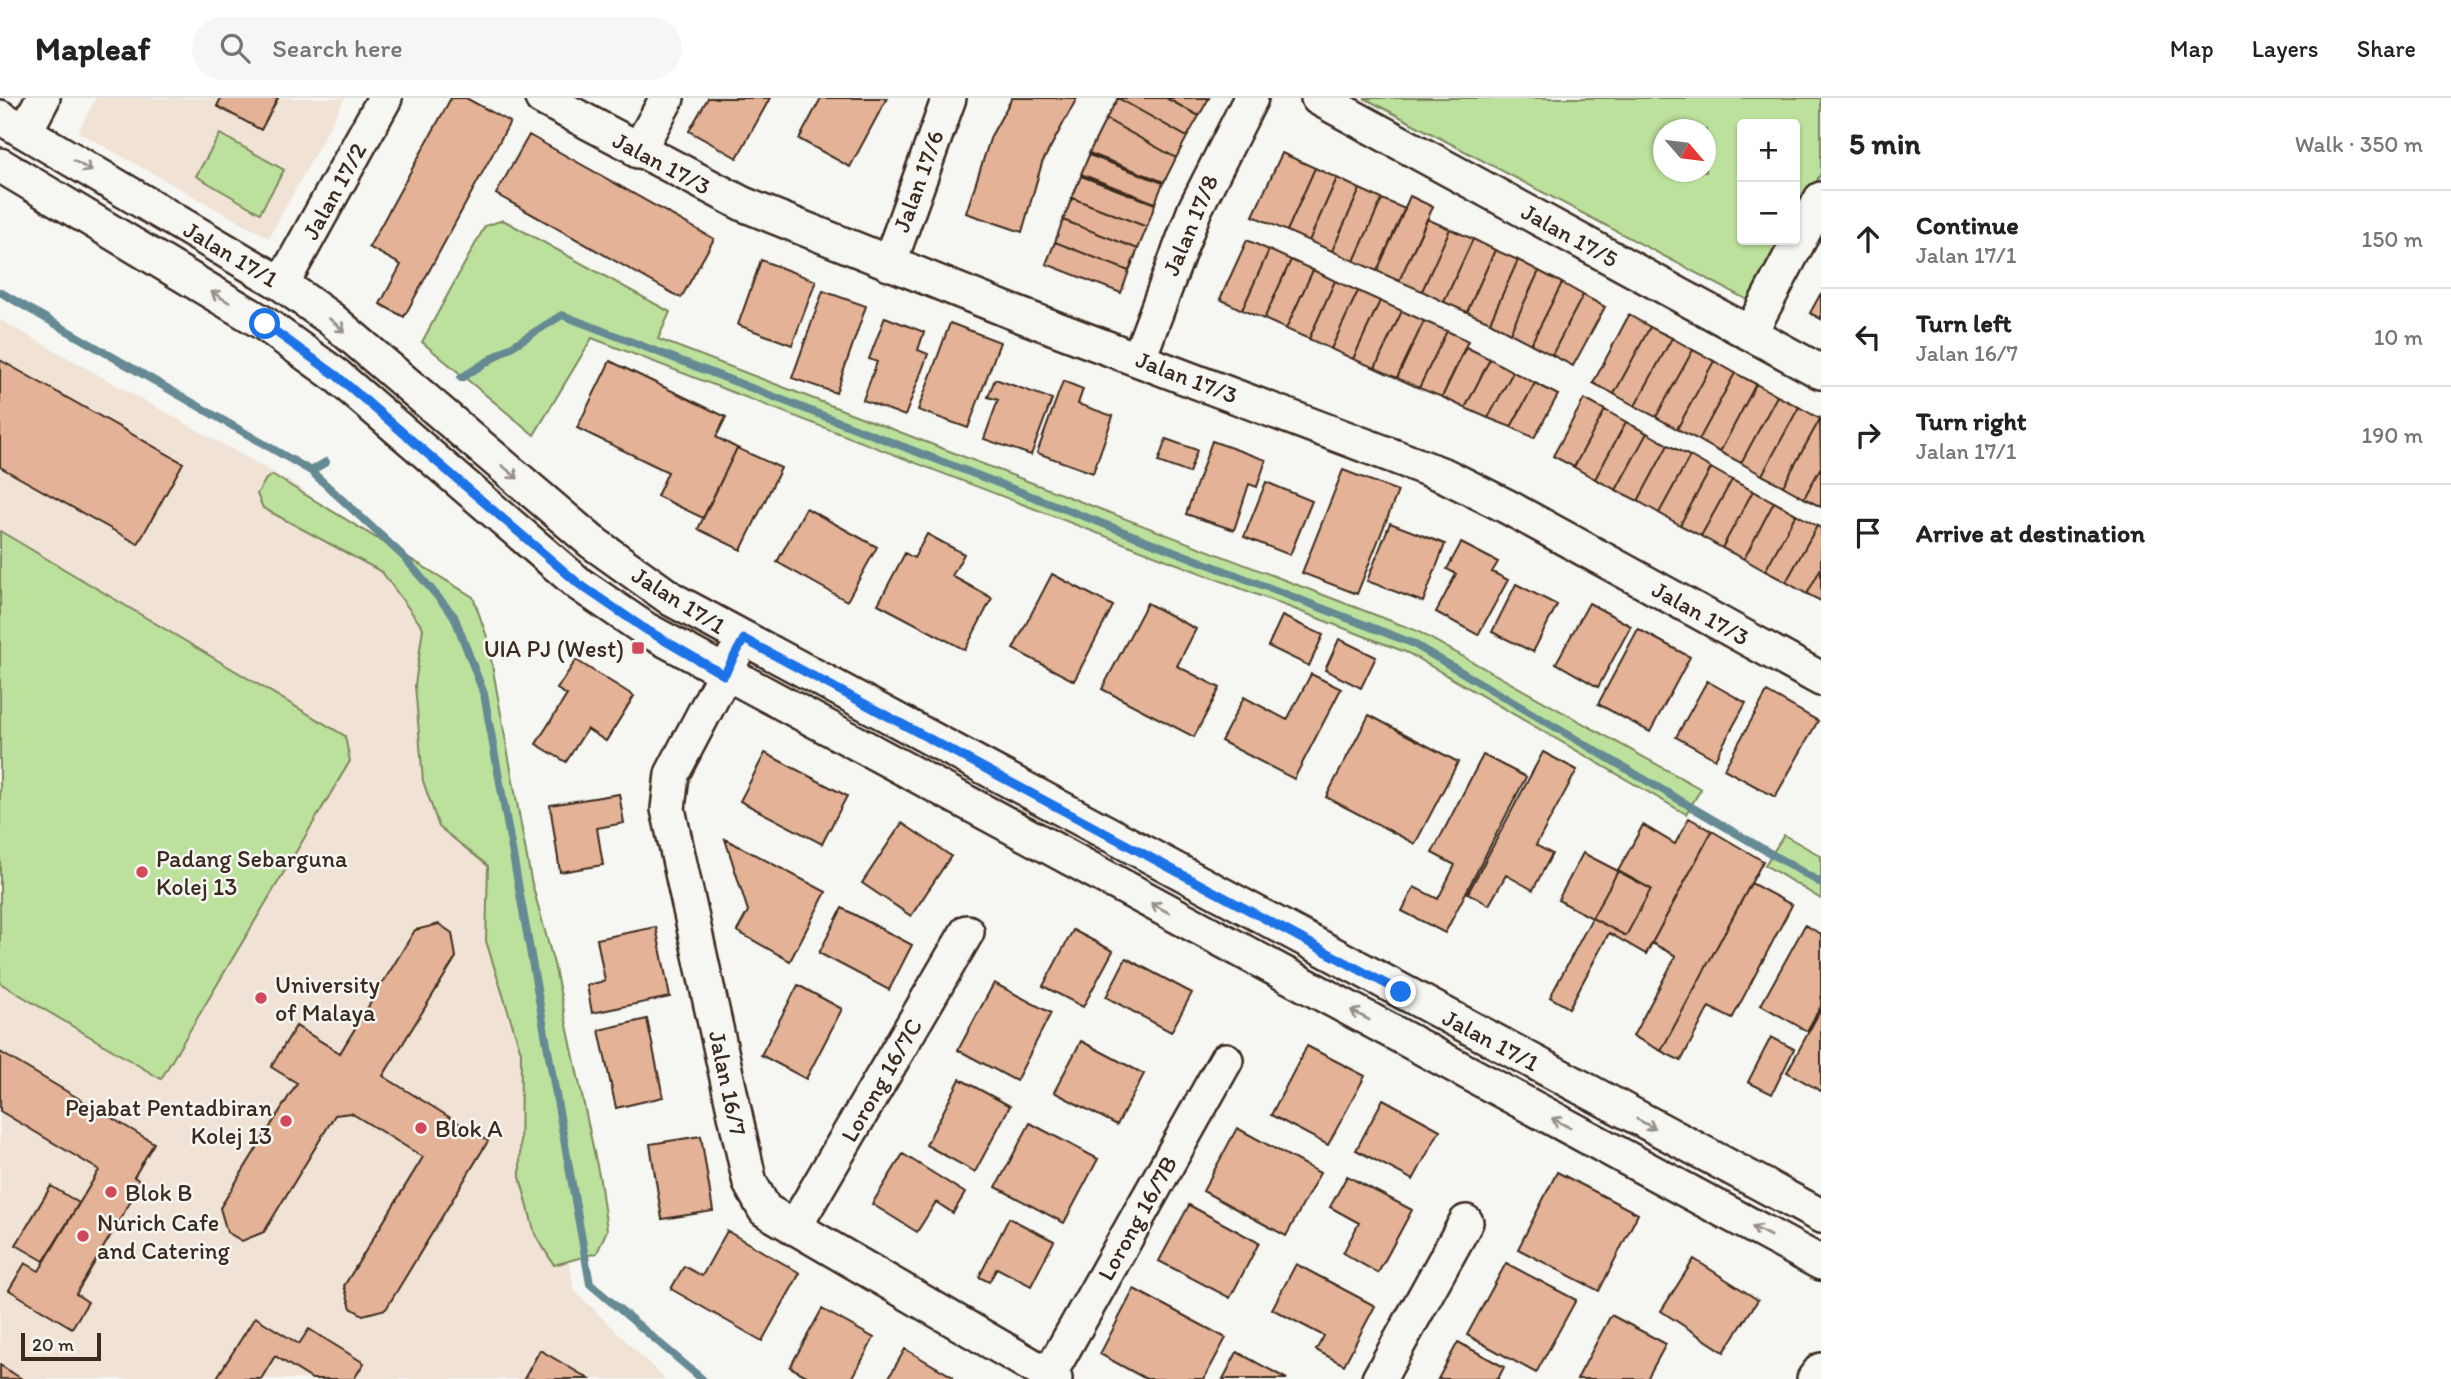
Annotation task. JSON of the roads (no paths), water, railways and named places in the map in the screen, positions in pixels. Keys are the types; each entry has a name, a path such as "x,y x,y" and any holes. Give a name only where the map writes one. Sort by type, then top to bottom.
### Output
{"street":[{"path":"12,125 43,98"},
{"name":"Jalan 17/2","path":"282,284 385,98"},
{"name":"Jalan 17/3","path":"542,98 743,204 889,264 1446,476 1506,506 1821,679"},
{"path":"638,151 667,98"},
{"name":"Jalan 17/6","path":"889,264 949,98"},
{"name":"Jalan 17/8","path":"1139,358 1195,209 1251,98"},
{"name":"Jalan 17/5","path":"1318,98 1821,372"},
{"name":"Jalan 17/1","path":"12,125 282,284 331,319 592,542 673,600 1821,1216"},
{"name":"Jalan 17/1","path":"0,164 265,324 337,376 579,584 645,629 724,675 1821,1263"},
{"path":"1750,333 1821,200"},
{"name":"Jalan 16/7","path":"744,639 672,774 668,809 750,1183 765,1210 1052,1377"},
{"name":"Lorong 16/7C","path":"794,1228 967,932"},
{"name":"Lorong 16/7B","path":"1052,1377 1226,1060"},
{"path":"1379,1379 1466,1222"},
{"path":"1814,1379 1821,1370"}],"waterway":[{"path":"0,292 311,471 403,556 454,616 484,694 590,1284 702,1379"},
{"path":"461,378 562,315 1412,643 1821,883"},
{"path":"311,471 326,462"}],"place":[{"name":"UIA PJ (West)","path":"638,648"},
{"name":"Padang Sebarguna Kolej 13","path":"142,872"},
{"name":"University of Malaya","path":"261,998"},
{"name":"Pejabat Pentadbiran Kolej 13","path":"286,1121"},
{"name":"Blok A","path":"421,1128"},
{"name":"Blok B","path":"111,1192"},
{"name":"Nurich Cafe and Catering","path":"83,1236"}]}
